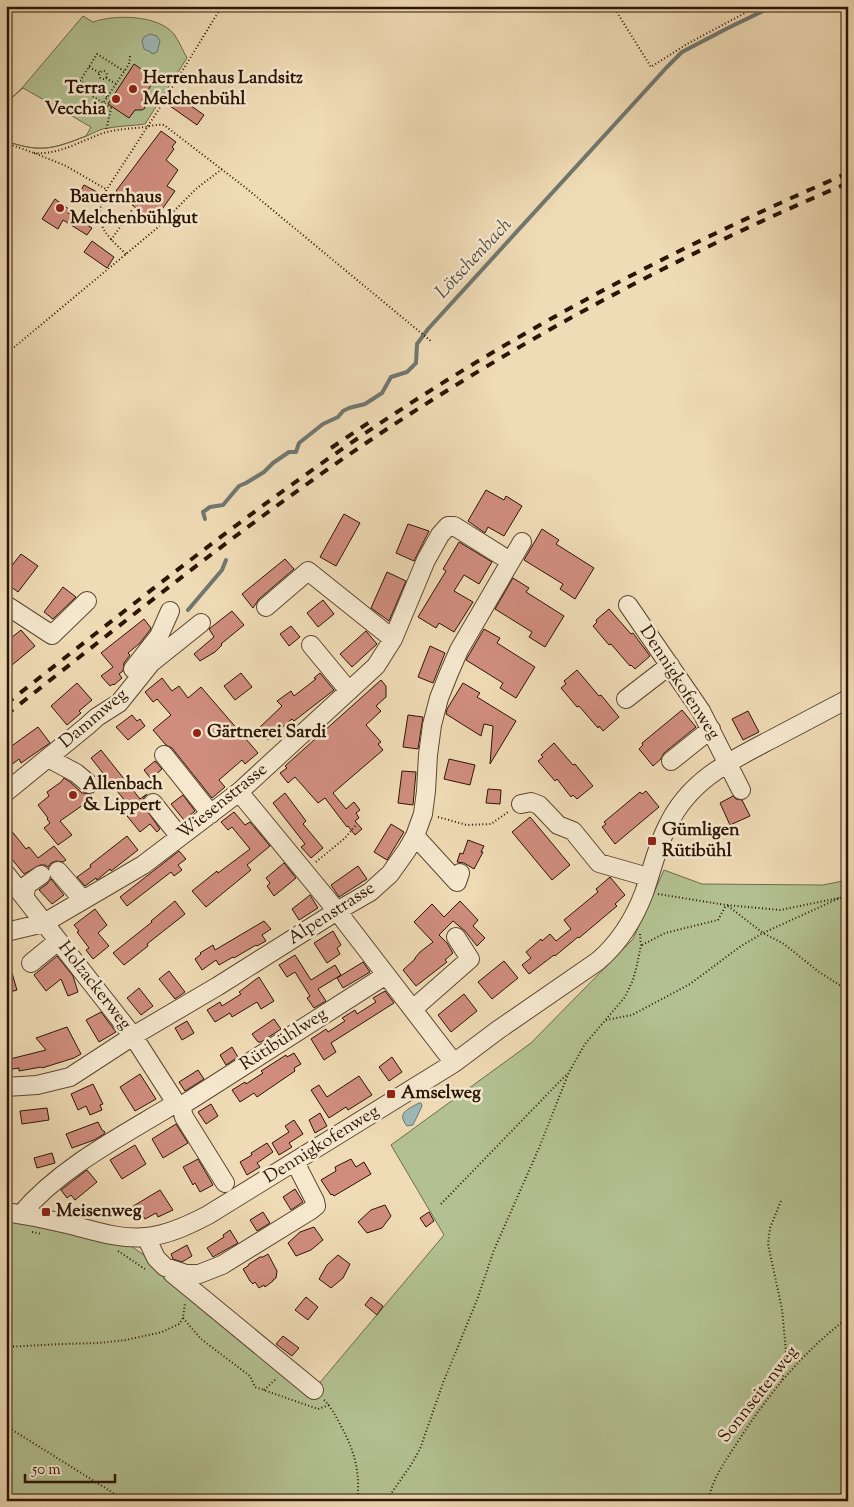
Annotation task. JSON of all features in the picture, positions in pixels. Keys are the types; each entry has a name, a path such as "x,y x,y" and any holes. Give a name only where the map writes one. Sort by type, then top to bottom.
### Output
{"street":[{"name":"Wiesenstrasse","path":"6,932 44,922 143,865 239,792 349,691 376,666 393,639 426,560 440,535 448,526 454,526 510,561"},
{"name":"Alpenstrasse","path":"6,1087 37,1085 70,1077 133,1036 370,892 390,874 400,862 415,836 422,814 432,726 439,698 459,650 522,542"},
{"path":"266,608 308,571 393,639"},
{"path":"6,605 52,635 88,601"},
{"name":"Dennigkofenweg","path":"628,605 701,711 727,762"},
{"path":"97,717 159,636 170,611"},
{"name":"Dammweg","path":"6,792 97,717 119,703 151,663 201,623"},
{"path":"311,645 349,691"},
{"path":"626,699 670,665"},
{"name":"Dennigkofenweg","path":"18,1219 44,1218 130,1238 146,1237 173,1231 197,1221 454,1063 605,955 632,918 663,835 677,809 697,785 727,762 848,699"},
{"path":"671,761 711,729"},
{"path":"164,755 211,814"},
{"path":"48,758 76,773 89,784"},
{"path":"727,762 741,790"},
{"path":"239,792 337,911 454,1063"},
{"path":"521,804 531,802 539,805 558,825 573,832 599,863 646,884"},
{"path":"153,803 180,837"},
{"path":"415,836 457,882 460,873"},
{"path":"58,871 83,900"},
{"name":"Holzackerweg","path":"6,874 133,1036 179,1105 184,1117 225,1184"},
{"path":"24,897 27,885 41,875"},
{"path":"413,1009 470,959 456,937"},
{"path":"31,963 58,941"},
{"name":"Rütibühlweg","path":"179,1105 386,974"},
{"path":"18,1219 35,1198 86,1157 179,1105"},
{"path":"157,1270 186,1274 199,1274 211,1271 311,1210 316,1206 315,1201 295,1162"},
{"path":"146,1237 156,1258 157,1270 314,1390"}],"path":[{"path":"126,254 104,233 100,218 100,202 222,6"},
{"path":"613,6 651,67 687,44 758,6"},
{"path":"107,97 80,81 97,54 124,71"},
{"path":"104,102 129,64 130,56"},
{"path":"89,67 100,73 106,72 106,78"},
{"path":"100,73 101,79 106,78 116,84"},
{"path":"86,85 83,90 111,108 106,132"},
{"path":"34,152 50,153 106,132 164,125 246,188 432,342"},
{"path":"6,143 34,152 79,172 107,189"},
{"path":"6,354 159,226 197,188 222,169"},
{"path":"111,240 132,210"},
{"path":"422,814 467,825 491,824 521,804"},
{"path":"305,871 345,838 356,824"},
{"path":"646,884 726,905 780,910 848,896"},
{"path":"606,1020 632,1015 690,984 741,946 763,933 844,896"},
{"path":"726,905 763,933 784,944 819,972 841,986 848,988"},
{"path":"386,1501 420,1449 494,1250 569,1072 585,1044 625,997 638,965 641,945 665,933 718,920 726,905"},
{"path":"441,1204 569,1072"},
{"path":"781,1201 770,1228 768,1244 782,1309 786,1352 782,1382"},
{"path":"18,1219 35,1234 43,1234"},
{"path":"116,1249 157,1270"},
{"path":"6,1347 98,1344 162,1332 179,1324 183,1318 185,1303"},
{"path":"183,1318 201,1339 250,1376 254,1387 318,1409 330,1405 349,1439 356,1459 359,1475 357,1501"},
{"name":"Sonnseitenweg","path":"708,1501 717,1476 752,1420 782,1382 819,1341 848,1318"},
{"path":"6,1426 126,1501"}],"green space":[{"path":"83,16 93,22 102,19 136,18 158,23 167,28 178,40 187,58 145,124 103,129 87,136 64,144 86,136 91,127 23,88 6,103 22,88"},
{"path":"664,870 702,884 823,885 848,880 848,1501 6,1501 6,1212 115,1235 187,1285 312,1392 444,1235 391,1145 531,1043 633,939"}],"water":[{"path":"150,34 157,36 160,41 157,52 152,54 144,49 142,41 144,37"},
{"path":"419,1103 422,1106 413,1125 407,1126 403,1115 407,1109"}],"building":[{"name":"Herrenhaus Landsitz Melchenbühl","path":"134,64 154,78 142,99 145,108 135,110 129,118 108,104"},
{"path":"177,96 204,115 197,125 170,106"},
{"path":"161,131 176,142 172,147 174,149 166,160 178,170 167,186 175,191 153,222 139,212 132,205 134,204 116,191"},
{"path":"84,185 97,192 90,202 78,195"},
{"name":"Bauernhaus Melchenbühlgut","path":"55,199 70,210 68,213 92,228 87,235 63,220 58,229 42,219"},
{"path":"92,241 114,257 107,268 84,252"},
{"path":"486,490 504,500 506,496 522,506 504,536 488,527 485,533 468,521"},
{"path":"344,514 360,523 336,566 320,557"},
{"path":"408,524 429,531 414,561 396,553"},
{"path":"542,529 559,540 556,544 594,568 575,599 560,589 563,584 524,560"},
{"path":"459,542 492,562 479,584 464,575 454,591 473,602 454,632 439,623 436,628 418,617 446,571 443,569"},
{"path":"21,554 38,566 18,592 6,583 6,573"},
{"path":"285,559 294,569 259,599 253,608 242,594"},
{"path":"387,572 406,581 389,621 371,608"},
{"path":"513,578 529,588 526,592 564,616 545,647 529,637 532,632 495,609"},
{"path":"63,587 76,597 53,619 44,612"},
{"path":"323,600 334,614 318,627 307,613"},
{"path":"609,609 631,634 633,633 650,656 635,669 630,666 611,644 609,645 593,626 597,622 596,620"},
{"path":"232,611 244,625 221,644 215,652 200,661 194,654 214,637 209,629"},
{"path":"144,619 151,628 150,630 140,643 128,653 130,655 124,663 123,671 119,674 122,678 110,686 101,676 113,667 101,653"},
{"path":"291,626 300,637 289,646 280,634"},
{"path":"484,629 500,638 497,643 535,667 516,698 500,688 503,683 466,660"},
{"path":"21,630 35,646 6,670 6,642"},
{"path":"366,631 377,644 352,667 340,654"},
{"path":"430,646 445,653 433,683 418,677"},
{"path":"577,670 619,717 603,731 599,726 598,728 579,706 577,707 561,688 566,684 564,681"},
{"path":"241,673 252,687 235,700 224,686"},
{"path":"320,673 334,690 294,721 292,719 267,740 258,729 282,706 277,701 291,691 294,696 316,679 314,678"},
{"path":"162,678 172,691 179,686 188,698 201,687 258,753 245,764 242,760 219,780 225,787 212,798 172,748 166,745 153,730 171,715 157,699 153,702 145,692"},
{"path":"381,680 386,686 386,697 376,706 381,711 366,725 381,742 378,744 383,750 333,793 346,809 354,802 360,810 356,813 359,818 355,821 362,829 355,835 325,798 318,803 295,777 288,783 280,773 287,768 285,766"},
{"path":"77,683 92,700 67,725 51,706"},
{"path":"463,683 480,693 477,697 516,721 490,764 493,726 484,724 481,736 446,714 447,709"},
{"path":"682,710 696,727 664,753 661,759 653,766 639,749 643,745 642,743"},
{"path":"748,711 759,732 743,740 732,719"},
{"path":"132,715 137,721 140,719 145,726 128,740 116,727"},
{"path":"408,715 423,717 418,749 403,747"},
{"path":"38,727 50,743 21,763 19,759 6,769 6,750"},
{"path":"554,743 593,786 577,799 573,795 571,797 557,779 555,781 538,761 543,757 541,755"},
{"path":"101,750 140,799 147,794 143,799 143,805 160,829 157,832 150,824 140,832 123,811 129,806 91,758"},
{"path":"449,759 475,765 470,785 444,779"},
{"path":"155,761 162,769 151,779 144,770"},
{"path":"402,771 416,772 413,805 398,803"},
{"path":"64,778 82,793 91,794 93,798 60,821 72,835 58,845 44,828 50,823 38,805 49,796 47,792"},
{"path":"488,789 501,790 500,804 486,803"},
{"path":"646,791 659,807 615,844 602,827 606,824 604,822 640,792 642,794"},
{"path":"285,793 306,821 303,824 323,848 311,858 301,847 305,844 273,803"},
{"path":"183,795 195,811 184,820 171,804"},
{"path":"733,796 736,799 742,800 750,816 730,825 720,803"},
{"path":"234,812 245,825 250,822 270,846 247,865 251,870 206,907 192,891 217,871 218,873 250,849 232,827 228,830 221,822"},
{"path":"530,817 570,865 552,880 512,832"},
{"path":"6,824 26,849 29,847 38,858 54,846 66,860 63,862 56,861 48,867 40,865 24,874 6,852"},
{"path":"391,824 404,832 387,860 374,852"},
{"path":"127,836 138,850 111,871 110,869 97,880 96,878 85,886 77,877"},
{"path":"468,840 484,846 474,869 464,863 457,862 460,853 463,854"},
{"path":"179,851 186,859 178,865 182,870 174,876 171,872 127,906 120,897"},
{"path":"284,863 296,878 274,896 267,886 270,883 266,878"},
{"path":"358,866 367,879 339,897 331,885"},
{"path":"610,877 625,895 615,904 617,906 579,938 529,974 522,965 531,958 526,952 550,934 556,941 571,929 564,920 598,892 596,889"},
{"path":"51,879 64,895 52,904 39,890"},
{"path":"310,895 318,908 299,920 292,909"},
{"path":"175,901 185,914 124,965 113,953"},
{"path":"460,901 478,920 473,926 485,938 477,946 465,931 453,921 439,935 453,953 445,960 447,962 416,986 403,970 420,952 433,942 414,922 432,904 444,917"},
{"path":"95,909 107,925 98,933 109,946 93,959 86,950 89,948 74,925"},
{"path":"264,921 271,929 262,935 266,941 219,965 216,960 202,970 195,959 200,953 213,945 215,950"},
{"path":"333,931 341,945 337,948 340,954 327,963 314,943"},
{"path":"295,955 311,980 335,965 341,975 318,989 326,1001 314,1008 307,998 310,996 295,972 287,977 279,965"},
{"path":"57,956 73,976 78,992 68,996 61,979 46,991 34,975"},
{"path":"504,961 518,978 492,999 478,982"},
{"path":"363,962 370,972 343,988 337,978"},
{"path":"6,963 9,963 17,990 6,993"},
{"path":"169,971 185,992 175,999 159,979"},
{"path":"259,977 274,1001 261,1009 257,1002 232,1017 230,1013 215,1022 207,1010 220,1002 222,1006 241,994 239,992"},
{"path":"139,988 153,1006 141,1015 127,998"},
{"path":"385,991 394,1003 331,1043 336,1052 324,1060 311,1039 326,1029 328,1032 345,1021 342,1018 355,1010 357,1014 376,1002 373,998"},
{"path":"464,994 477,1011 451,1032 438,1015"},
{"path":"101,1012 116,1032 99,1042 86,1020"},
{"path":"274,1019 281,1029 258,1042 252,1034"},
{"path":"187,1021 194,1033 182,1040 175,1028"},
{"path":"67,1027 81,1054 42,1068 19,1071 19,1068 6,1070 6,1060 46,1050 36,1038"},
{"path":"232,1047 238,1057 226,1065 220,1055"},
{"path":"294,1053 301,1064 294,1068 295,1071 257,1097 254,1093 240,1102 232,1090 263,1073 261,1071 286,1055 287,1057"},
{"path":"392,1057 402,1072 389,1081 379,1067"},
{"path":"198,1070 204,1079 185,1091 179,1082"},
{"path":"140,1074 156,1099 135,1111 120,1087"},
{"path":"359,1076 372,1095 348,1110 346,1107 329,1118 311,1090 319,1085 327,1097"},
{"path":"93,1084 103,1104 100,1105 102,1110 90,1115 86,1106 78,1110 71,1094"},
{"path":"211,1104 218,1116 206,1124 198,1112"},
{"path":"47,1108 49,1120 22,1124 20,1111"},
{"path":"320,1113 327,1126 315,1133 309,1120"},
{"path":"294,1120 303,1134 289,1143 292,1147 279,1155 272,1143 289,1132 285,1126"},
{"path":"98,1122 105,1132 104,1134 72,1148 66,1134"},
{"path":"176,1124 188,1143 163,1158 152,1139"},
{"path":"267,1143 273,1152 257,1163 260,1167 247,1175 240,1162"},
{"path":"135,1145 146,1164 122,1179 110,1160"},
{"path":"52,1153 55,1163 37,1168 34,1158"},
{"path":"198,1159 213,1185 200,1192 195,1183 193,1185 183,1167"},
{"path":"351,1159 356,1167 364,1162 371,1174 334,1196 331,1195 321,1180 336,1171 335,1167"},
{"path":"87,1170 97,1182 75,1200 71,1195 67,1198 61,1190"},
{"path":"295,1189 303,1202 291,1210 283,1197"},
{"path":"160,1190 173,1210 158,1217 156,1213 145,1219 142,1214 136,1218 130,1208"},
{"path":"385,1205 391,1216 382,1228 367,1233 358,1222 371,1210"},
{"path":"263,1212 270,1223 257,1231 250,1220"},
{"path":"429,1212 434,1221 426,1227 420,1218"},
{"path":"314,1227 323,1240 311,1250 296,1256 288,1243 300,1232"},
{"path":"230,1230 238,1243 213,1257 207,1248 224,1237 223,1235"},
{"path":"187,1245 192,1256 182,1262 173,1259 171,1254"},
{"path":"268,1254 277,1271 276,1278 265,1287 264,1285 259,1288 255,1282 253,1284 250,1281 243,1269 260,1257"},
{"path":"338,1255 350,1264 343,1278 331,1288 319,1279 327,1265"},
{"path":"306,1297 318,1307 308,1320 295,1310"},
{"path":"371,1297 383,1306 377,1315 365,1305"},
{"path":"283,1336 299,1348 292,1356 276,1344"}],"waterway":[{"name":"Lötschenbach","path":"205,519 203,512 210,507 223,505 239,486 264,472 289,452 296,452 299,443 323,424 338,417 349,408 365,404 382,393 391,377 407,372 416,363 417,344 428,329 682,52 773,6"},
{"name":"Lötschenbach","path":"188,610 222,570 226,560"}],"railway":[{"path":"6,704 242,521 388,418 443,383 555,316 612,285 729,227 848,173"},
{"path":"6,715 210,555 314,479 421,407 524,344 630,286 738,232 848,183"},
{"path":"331,448 374,419"}],"place":[{"name":"Herrenhaus Landsitz Melchenbühl","path":"133,89"},
{"name":"Terra Vecchia","path":"116,99"},
{"name":"Bauernhaus Melchenbühlgut","path":"60,208"},
{"name":"Gärtnerei Sardi","path":"197,733"},
{"name":"Allenbach & Lippert","path":"73,795"},
{"name":"Gümligen Rütibühl","path":"652,841"},
{"name":"Amselweg","path":"391,1094"},
{"name":"Meisenweg","path":"46,1212"}]}
